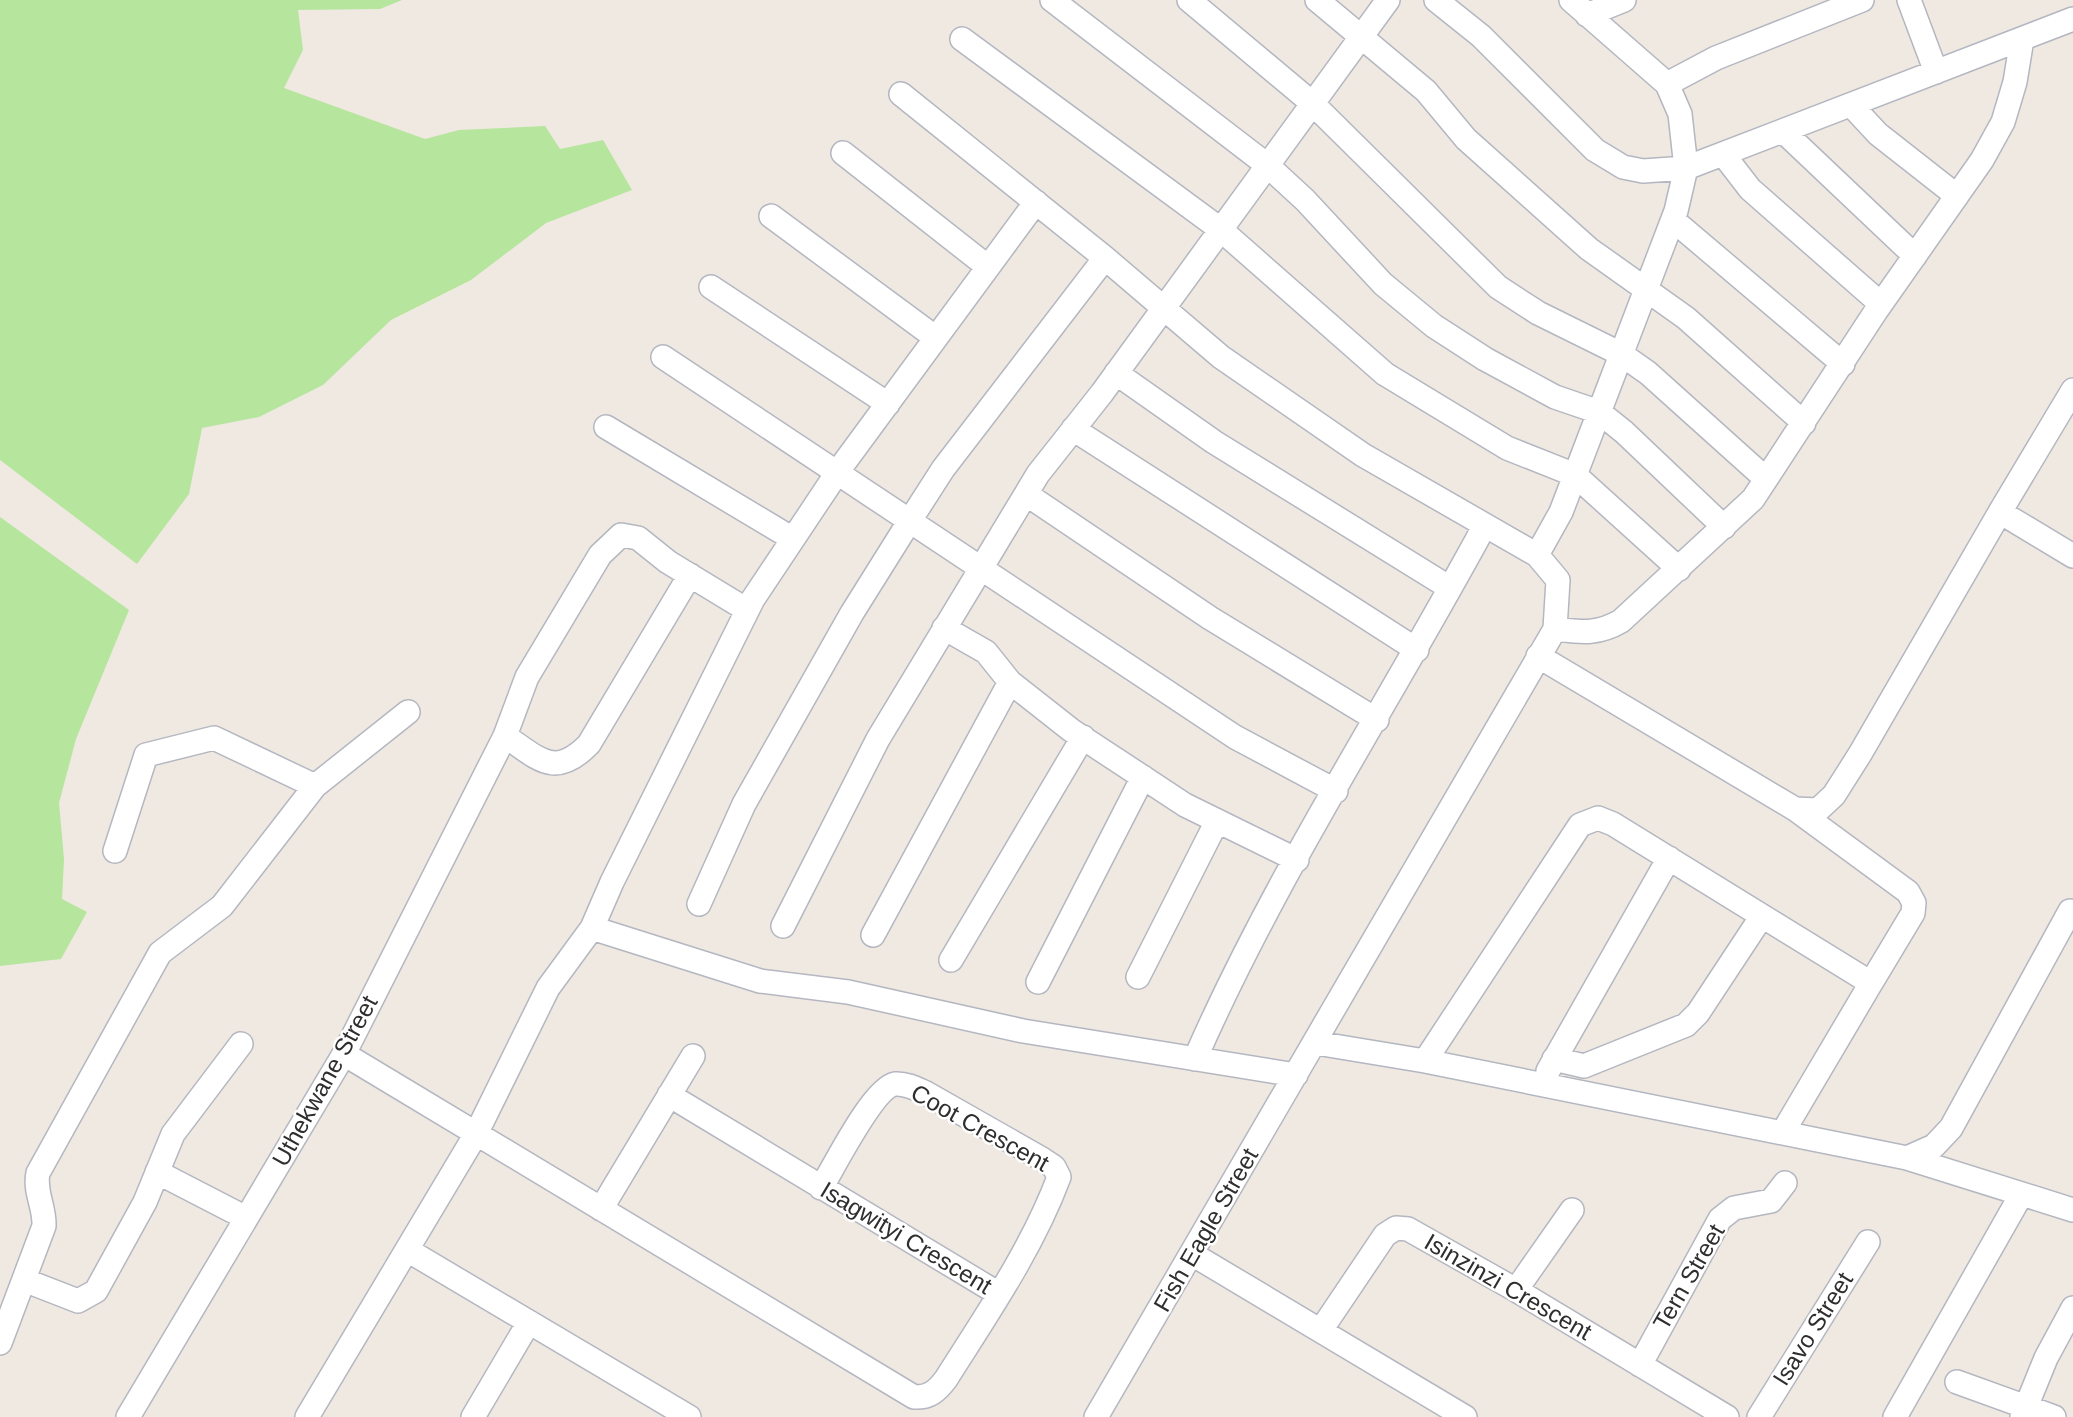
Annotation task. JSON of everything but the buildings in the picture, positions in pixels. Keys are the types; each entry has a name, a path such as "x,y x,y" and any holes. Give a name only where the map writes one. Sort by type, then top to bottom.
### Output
{"street":[{"path":"1052,0 1267,165 1305,200 1383,284 1434,326 1485,359 1555,397 1599,412 1724,527"},
{"path":"1188,0 1312,103 1498,287 1538,313 1621,354 1648,373 1766,479"},
{"path":"1317,0 1426,91 1466,139 1589,249 1647,287 1686,318 1804,423"},
{"path":"783,926 878,739 1026,494 1388,0"},
{"path":"1436,0 1481,36 1595,150 1623,167 1643,171 1686,168 2073,19"},
{"path":"1579,7 1624,0"},
{"path":"1667,84 1716,58 1862,0"},
{"path":"1909,0 1936,72"},
{"path":"1537,555 1561,512 1673,220 1686,168 1680,114 1667,84 1579,7"},
{"path":"962,39 1220,229 1334,333 1385,374 1507,448 1575,475 1679,569"},
{"path":"901,94 1105,258 1220,357 1363,455 1537,555 1558,580 1555,629 1588,634 1604,631 1621,621 1753,499 1881,304 1957,197 2003,122 2015,82 2022,39"},
{"path":"1851,105 1878,134 1957,197"},
{"path":"1783,131 1915,256"},
{"path":"843,153 988,267"},
{"path":"1724,154 1750,189 1881,304"},
{"path":"307,1417 409,1251 476,1134 548,988 592,928 612,882 747,610 836,474 1036,202"},
{"path":"771,216 936,338"},
{"path":"1673,220 1843,364"},
{"path":"699,904 744,804 852,613 909,522 943,468 1105,258"},
{"path":"710,287 888,404"},
{"path":"663,357 1235,737 1336,791"},
{"path":"1116,373 1214,442 1450,588"},
{"path":"1795,809 1818,810 1834,795 2073,390"},
{"path":"606,427 793,539"},
{"path":"1073,429 1417,650"},
{"path":"1026,494 1210,618 1377,720"},
{"path":"2000,512 2073,556"},
{"path":"1195,1059 1235,968 1417,650 1485,525"},
{"name":"Uthekwane Street","path":"128,1417 344,1054 505,736 527,677 600,555 621,535 638,538 690,575"},
{"path":"505,736 540,759 557,765 574,760 589,744 690,575 747,610"},
{"path":"944,628 986,652 1010,682 1083,737 1185,805 1297,860"},
{"name":"Fish Eagle Street","path":"1096,1417 1555,629"},
{"path":"1538,656 1795,809 1908,892 1914,903 1913,913 1783,1132"},
{"path":"873,935 1010,682"},
{"path":"0,1343 44,1226 44,1210 36,1185 38,1173 160,953 211,916 233,894 315,786 408,712"},
{"path":"951,960 1083,737"},
{"path":"115,852 146,755 214,738 315,786"},
{"path":"1038,982 1143,777"},
{"path":"1425,1061 1580,825 1598,818 1613,824 1871,983"},
{"path":"1138,977 1217,821"},
{"path":"1540,1084 1669,858"},
{"path":"1907,1158 1934,1146 1951,1128 2070,911"},
{"path":"1554,1059 1584,1066 1686,1025 1698,1013 1762,916"},
{"path":"592,928 760,981 848,992 1023,1031 1296,1075"},
{"path":"1316,1043 1425,1061 1907,1158 2073,1210"},
{"path":"24,1280 78,1301 96,1291 145,1202 173,1134 241,1044"},
{"name":"Isagwityi Crescent","path":"344,1054 914,1397 923,1398 937,1391 999,1294 669,1095"},
{"path":"601,1209 693,1056"},
{"name":"Coot Crescent","path":"821,1188 876,1097 885,1088 895,1084 926,1093 1042,1159 1054,1167 1059,1177 1043,1214 999,1294"},
{"path":"157,1172 246,1218"},
{"name":"Tern Street","path":"1640,1365 1720,1219 1734,1208 1771,1201 1785,1183"},
{"path":"1895,1417 2021,1195"},
{"path":"1516,1290 1572,1210"},
{"name":"Isinzinzi Crescent","path":"1321,1330 1385,1234 1396,1228 1408,1229 1516,1290 1727,1417"},
{"name":"Isavo Street","path":"1759,1417 1868,1242"},
{"path":"409,1251 689,1417"},
{"path":"1192,1254 1465,1417"},
{"path":"2025,1411 2046,1358 2073,1308"},
{"path":"473,1417 529,1322"},
{"path":"1957,1382 2025,1411 2054,1417"}],"green space":[{"path":"0,0 402,0 380,9 298,10 303,50 284,88 425,139 459,130 545,126 560,149 603,140 632,190 546,223 471,280 391,320 323,385 259,417 202,428 189,494 137,564 0,460"},
{"path":"0,517 129,610 76,739 59,803 64,859 62,899 87,912 61,959 0,966"}]}
